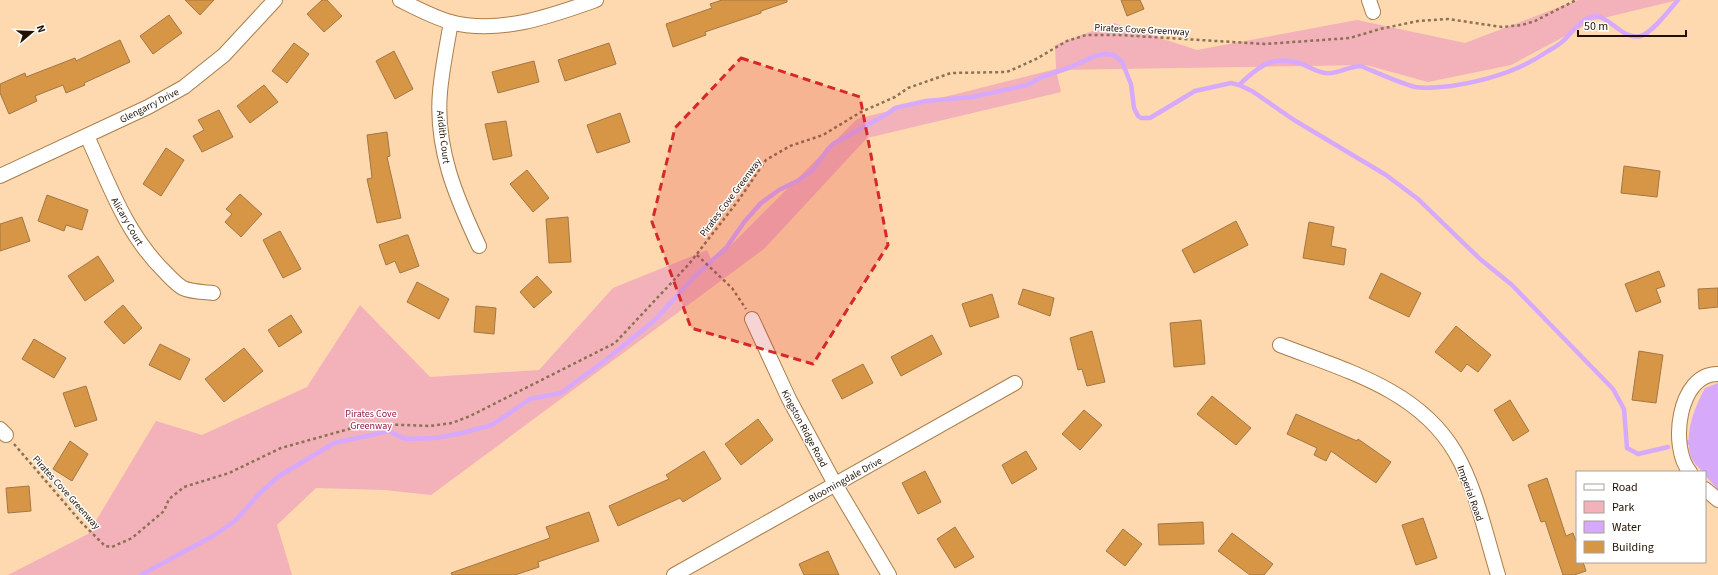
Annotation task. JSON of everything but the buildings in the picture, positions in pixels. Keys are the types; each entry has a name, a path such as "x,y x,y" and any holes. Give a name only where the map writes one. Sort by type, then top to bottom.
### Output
{"street":[{"name":"Glengarry Drive","path":"0,176 160,100 198,77 224,55 276,0"},
{"path":"400,0 417,9 451,22 481,26 519,23 551,15 596,0"},
{"name":"Aridith Court","path":"451,22 440,93 441,131 451,180 459,204 479,246"},
{"name":"Alicary Court","path":"87,136 121,213 134,234 158,266 184,289 213,293"},
{"name":"Kingston Ridge Road","path":"752,319 789,399 888,575"},
{"name":"Imperial Road","path":"1280,345 1384,386 1411,403 1440,430 1455,452 1466,473 1498,575"},
{"path":"1689,471 1684,465 1678,443 1679,426 1684,406 1689,391 1697,380 1712,374 1718,374"},
{"name":"Bloomingdale Drive","path":"674,575 1015,383"},
{"path":"1706,490 1718,500"}],"path":[{"name":"Pirates Cove Greenway","path":"3,432 81,522 105,546 112,547 132,538 164,511 169,499 184,487 229,473 281,448 356,427 378,424 430,426 452,423 470,416 614,343 697,255 738,202 766,160 790,146 823,135 861,112 895,97 908,88 951,74 1007,72 1036,59 1067,41 1086,35 1119,35 1265,44 1350,38 1380,28 1418,21 1448,19 1502,28 1536,21 1576,0"},
{"path":"697,255 732,288 752,319"}],"highlighted area":[{"path":"741,58 860,97 888,245 813,364 691,328 652,222 675,128"}],"green space":[{"name":"Pirates Cove Greenway","path":"1578,0 1678,0 1595,20 1511,65 1428,82 1366,65 1056,70 1061,92 867,138 764,249 431,495 385,490 316,488 277,525 292,575 8,575 88,534 156,421 202,435 307,387 360,305 430,377 539,370 613,288 707,250 713,263 857,119 1056,69 1055,45 1114,23 1197,50 1357,20 1465,43"}],"water":[{"path":"1718,383 1718,490 1706,476 1706,471 1702,471 1696,465 1691,457 1689,448 1689,430 1691,421 1705,388"}],"waterway":[{"path":"1239,85 1260,67 1275,61 1283,60 1302,64 1316,71 1325,73 1334,73 1352,67 1361,66 1401,83 1419,88 1464,84 1500,75 1534,60 1559,44 1590,17 1596,16 1602,18 1627,34 1641,36 1651,30 1678,0"},
{"path":"141,575 213,536 235,521 259,494 279,476 334,443 389,431 405,439 436,438 462,433 492,425 530,399 561,393 607,359 655,320 694,277 726,248 745,221 761,203 779,190 799,180 812,171 833,144 895,108 926,101 972,97 1027,85 1042,77 1071,67 1095,56 1105,54 1114,55 1122,62 1131,84 1134,108 1138,116 1141,118 1150,118 1195,91 1231,83 1252,91 1294,120 1386,175 1418,199 1480,259 1512,285 1613,389 1624,409 1627,448 1638,454 1668,447"},
{"path":"1687,442 1695,445"}]}
